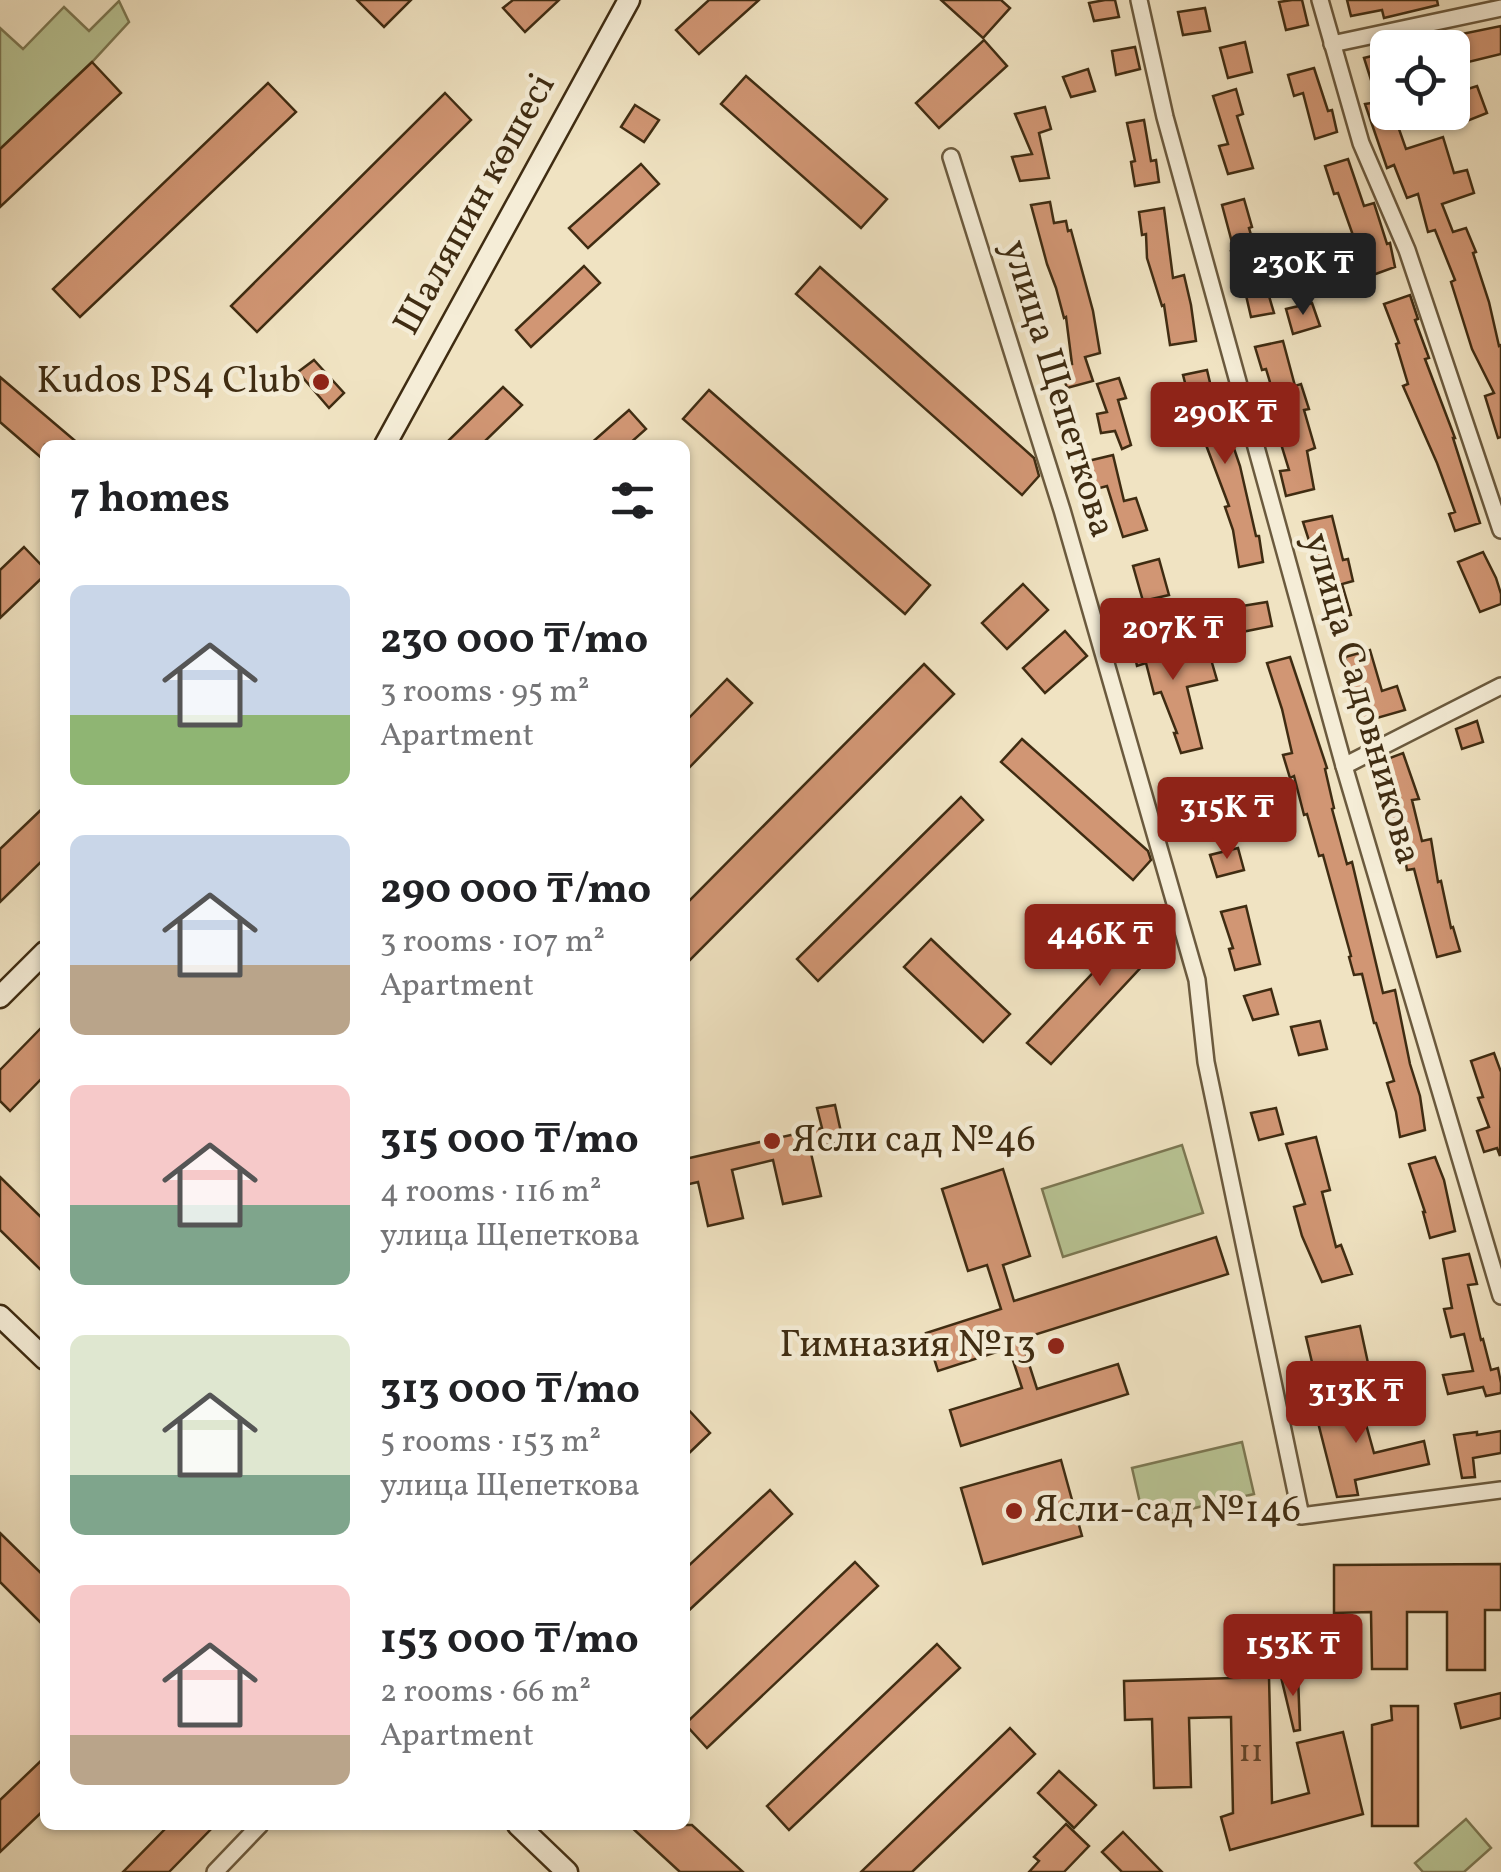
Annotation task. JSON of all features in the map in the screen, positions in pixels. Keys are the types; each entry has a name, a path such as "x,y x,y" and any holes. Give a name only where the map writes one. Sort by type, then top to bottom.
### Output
{"main road":[{"name":"Шаляпин көшесі","path":"388,440 628,0"},
{"path":"0,997 40,957"},
{"path":"0,1316 40,1355"},
{"path":"523,1830 567,1872"}],"street":[{"name":"улица Садовникова","path":"1139,0 1165,117 1344,766 1500,1288"},
{"path":"1320,0 1361,143 1407,250 1501,530"},
{"path":"1332,44 1501,8"},
{"name":"улица Щепеткова","path":"951,157 1062,510 1197,980 1206,1062 1302,1516 1501,1490"},
{"path":"1344,766 1501,686"},
{"path":"215,1872 255,1830"}],"green space":[{"path":"119,1 129,22 0,149 0,28 23,49 64,7 89,31"},
{"path":"1182,1145 1203,1213 1063,1257 1042,1189"},
{"path":"1242,1442 1254,1494 1144,1520 1132,1468"},
{"path":"1466,1819 1491,1848 1464,1872 1423,1872 1415,1863"}],"building":[{"path":"357,0 411,0 384,27"},
{"path":"513,0 559,0 525,32 503,8"},
{"path":"709,0 759,0 699,54 676,30"},
{"path":"941,0 1001,0 1010,8 983,38"},
{"path":"1115,0 1119,17 1094,21 1089,3"},
{"path":"1302,0 1308,25 1286,30 1279,2"},
{"path":"1347,0 1437,0 1438,5 1384,18 1382,10 1351,16"},
{"path":"1205,8 1210,31 1183,35 1178,12"},
{"path":"1501,26 1501,54 1470,62 1470,32"},
{"path":"984,40 1007,66 939,128 916,103"},
{"path":"1245,42 1252,72 1228,78 1220,48"},
{"path":"1135,47 1140,69 1116,75 1112,51"},
{"path":"92,62 121,93 0,207 0,149"},
{"path":"1314,68 1337,132 1315,139 1303,93 1294,96 1288,75"},
{"path":"1088,69 1095,91 1071,97 1063,77"},
{"path":"746,76 887,199 861,228 721,104"},
{"path":"268,83 296,112 80,317 53,289"},
{"path":"1477,86 1487,113 1470,120 1470,88"},
{"path":"1236,89 1243,114 1237,116 1253,168 1228,174 1219,146 1228,144 1213,96"},
{"path":"445,93 471,120 257,332 231,306"},
{"path":"635,105 659,120 644,142 621,127"},
{"path":"1045,107 1051,129 1039,133 1049,178 1020,181 1012,157 1032,154 1015,114"},
{"path":"1144,120 1159,182 1135,186 1131,162 1135,161 1127,123"},
{"path":"1374,130 1399,130 1406,149 1443,137 1454,173 1467,170 1474,193 1442,204 1453,232 1466,228 1501,345 1501,437 1498,438 1485,396 1494,393 1472,349 1451,282 1455,280 1435,230 1428,232 1418,194 1407,198 1394,165 1387,168"},
{"path":"1348,159 1364,206 1374,203 1395,267 1370,276 1360,240 1355,241 1325,166"},
{"path":"641,164 659,184 588,248 569,228"},
{"path":"1244,199 1274,313 1251,317 1222,205"},
{"path":"1050,202 1054,223 1066,221 1068,231 1071,230 1100,353 1085,357 1093,381 1067,388 1060,367 1072,364 1066,317 1031,205"},
{"path":"1164,208 1173,278 1184,275 1196,341 1170,345 1164,305 1147,258 1146,234 1142,235 1139,212"},
{"path":"584,266 600,283 531,347 516,330"},
{"path":"820,267 1034,458 1039,476 1022,495 796,294"},
{"path":"1410,295 1429,358 1425,359 1455,438 1480,523 1455,531 1449,514 1455,512 1403,386 1408,384 1396,344 1399,343 1384,304"},
{"path":"1312,303 1320,326 1293,334 1286,309"},
{"path":"1283,341 1295,386 1301,384 1309,409 1304,410 1315,448 1307,451 1314,489 1286,496 1280,471 1289,470 1278,434 1285,432 1266,369 1262,370 1255,347"},
{"name":"Kudos PS4 Club","path":"314,360 344,393 329,408 298,372"},
{"path":"1207,370 1216,408 1220,407 1240,466 1263,562 1239,567 1225,507 1229,506 1189,398 1183,375"},
{"path":"0,377 74,440 40,440 40,457 0,422"},
{"path":"1119,378 1126,398 1118,400 1131,445 1122,449 1115,431 1101,433 1097,414 1107,412 1097,384"},
{"path":"503,387 522,405 486,440 449,440"},
{"path":"709,390 930,585 905,614 683,419"},
{"path":"629,410 646,429 634,440 595,440"},
{"path":"1113,455 1124,501 1136,498 1147,530 1123,537 1107,486 1096,489 1088,461"},
{"path":"1332,516 1343,560 1348,559 1353,581 1342,584 1351,615 1329,621 1321,599 1327,597 1303,522"},
{"path":"24,547 40,564 40,580 0,618 0,570"},
{"path":"1483,552 1496,578 1501,604 1480,612 1458,562"},
{"path":"1159,559 1169,595 1143,601 1133,566"},
{"path":"1023,584 1048,610 1007,649 982,623"},
{"path":"1267,602 1272,626 1242,632 1236,607"},
{"path":"1157,624 1166,666 1210,656 1217,680 1187,687 1202,748 1181,753 1161,692 1154,694 1146,663 1137,666 1129,630"},
{"path":"1065,631 1087,656 1045,693 1023,668"},
{"path":"1370,650 1382,691 1397,686 1405,710 1363,722 1345,657"},
{"path":"1290,657 1327,768 1332,809 1347,864 1352,862 1383,993 1395,990 1420,1096 1425,1130 1400,1137 1387,1083 1394,1081 1362,974 1354,975 1323,855 1319,856 1294,776 1290,778 1283,755 1292,753 1267,663"},
{"path":"924,664 954,694 690,960 690,900"},
{"path":"727,679 752,703 690,767 690,717"},
{"path":"1477,721 1483,742 1462,749 1456,729"},
{"path":"1022,739 1148,851 1151,860 1133,880 1001,762"},
{"path":"1403,753 1419,799 1412,800 1422,841 1431,839 1438,882 1441,881 1460,951 1437,957 1414,869 1407,870 1401,835 1395,836 1388,811 1392,809 1374,764"},
{"path":"1229,791 1236,812 1207,819 1200,798"},
{"path":"961,797 983,820 818,981 797,959"},
{"path":"40,811 40,863 0,902 0,849"},
{"path":"1238,848 1244,870 1217,877 1210,855"},
{"path":"1246,906 1260,964 1235,970 1229,949 1233,948 1221,912"},
{"path":"1149,913 1172,934 1051,1064 1027,1043"},
{"path":"931,939 1010,1014 983,1042 904,967"},
{"path":"1271,989 1278,1014 1253,1020 1244,996"},
{"path":"1320,1021 1327,1049 1299,1055 1291,1027"},
{"path":"40,1029 40,1080 10,1111 0,1101 0,1070"},
{"path":"1494,1053 1501,1072 1500,1156 1497,1148 1484,1152 1477,1131 1489,1127 1471,1061"},
{"path":"835,1105 843,1141 810,1149 821,1196 783,1204 773,1160 732,1170 743,1218 708,1226 698,1182 690,1184 690,1158 822,1128 817,1108"},
{"path":"1276,1108 1283,1134 1259,1140 1251,1113"},
{"path":"1316,1137 1330,1190 1322,1192 1336,1247 1341,1245 1352,1274 1322,1282 1294,1207 1305,1204 1286,1144"},
{"path":"1435,1157 1455,1231 1430,1238 1409,1164"},
{"path":"1003,1169 1030,1256 1003,1265 1014,1301 1216,1237 1228,1274 1021,1339 1037,1389 1118,1364 1128,1394 961,1446 950,1410 1022,1388 1009,1348 938,1371 926,1333 1001,1309 987,1265 968,1271 942,1189"},
{"path":"0,1177 40,1216 40,1269 0,1230"},
{"path":"1469,1254 1477,1284 1468,1285 1481,1340 1491,1370 1498,1368 1501,1383 1501,1393 1486,1396 1483,1387 1448,1394 1443,1375 1473,1371 1464,1334 1451,1337 1444,1309 1452,1308 1443,1259"},
{"path":"1360,1326 1368,1363 1315,1375 1306,1337"},
{"path":"1321,1380 1333,1417 1362,1410 1374,1453 1424,1441 1429,1464 1355,1480 1358,1495 1337,1497 1312,1399 1306,1400 1302,1384"},
{"path":"690,1411 710,1433 690,1452"},
{"path":"1501,1431 1501,1453 1473,1458 1475,1477 1462,1478 1454,1435"},
{"path":"1061,1460 1082,1536 983,1564 961,1488"},
{"path":"770,1490 792,1514 690,1609 690,1564"},
{"path":"0,1533 40,1572 40,1622 0,1582"},
{"path":"855,1562 878,1586 707,1748 690,1729 690,1719"},
{"path":"1501,1564 1501,1610 1485,1610 1485,1670 1447,1670 1447,1612 1407,1612 1407,1669 1372,1669 1371,1612 1334,1613 1334,1565"},
{"path":"937,1644 960,1668 789,1830 767,1806"},
{"path":"1298,1676 1300,1730 1294,1731 1281,1677"},
{"path":"1269,1677 1272,1803 1309,1793 1297,1743 1343,1732 1363,1814 1230,1850 1221,1817 1233,1813 1231,1717 1189,1718 1191,1787 1154,1788 1152,1719 1125,1720 1124,1681"},
{"path":"1501,1693 1501,1718 1461,1728 1455,1704"},
{"path":"1391,1706 1418,1706 1418,1826 1372,1826 1372,1725 1392,1720"},
{"path":"1010,1728 1035,1754 912,1872 861,1872"},
{"path":"40,1762 40,1814 0,1852 0,1800"},
{"path":"1059,1771 1096,1805 1074,1828 1038,1793"},
{"path":"1066,1824 1089,1846 1064,1872 1029,1872 1039,1861 1034,1857"},
{"path":"692,1825 743,1872 680,1872 634,1830 690,1830"},
{"path":"164,1830 210,1830 169,1872 123,1872"},
{"path":"1123,1832 1162,1872 1122,1872 1102,1852"}],"place":[{"name":"Kudos PS4 Club","path":"321,382"},
{"name":"Ясли сад №46","path":"772,1141"},
{"name":"Гимназия №13","path":"1056,1346"},
{"name":"Ясли-сад №146","path":"1014,1511"}]}
